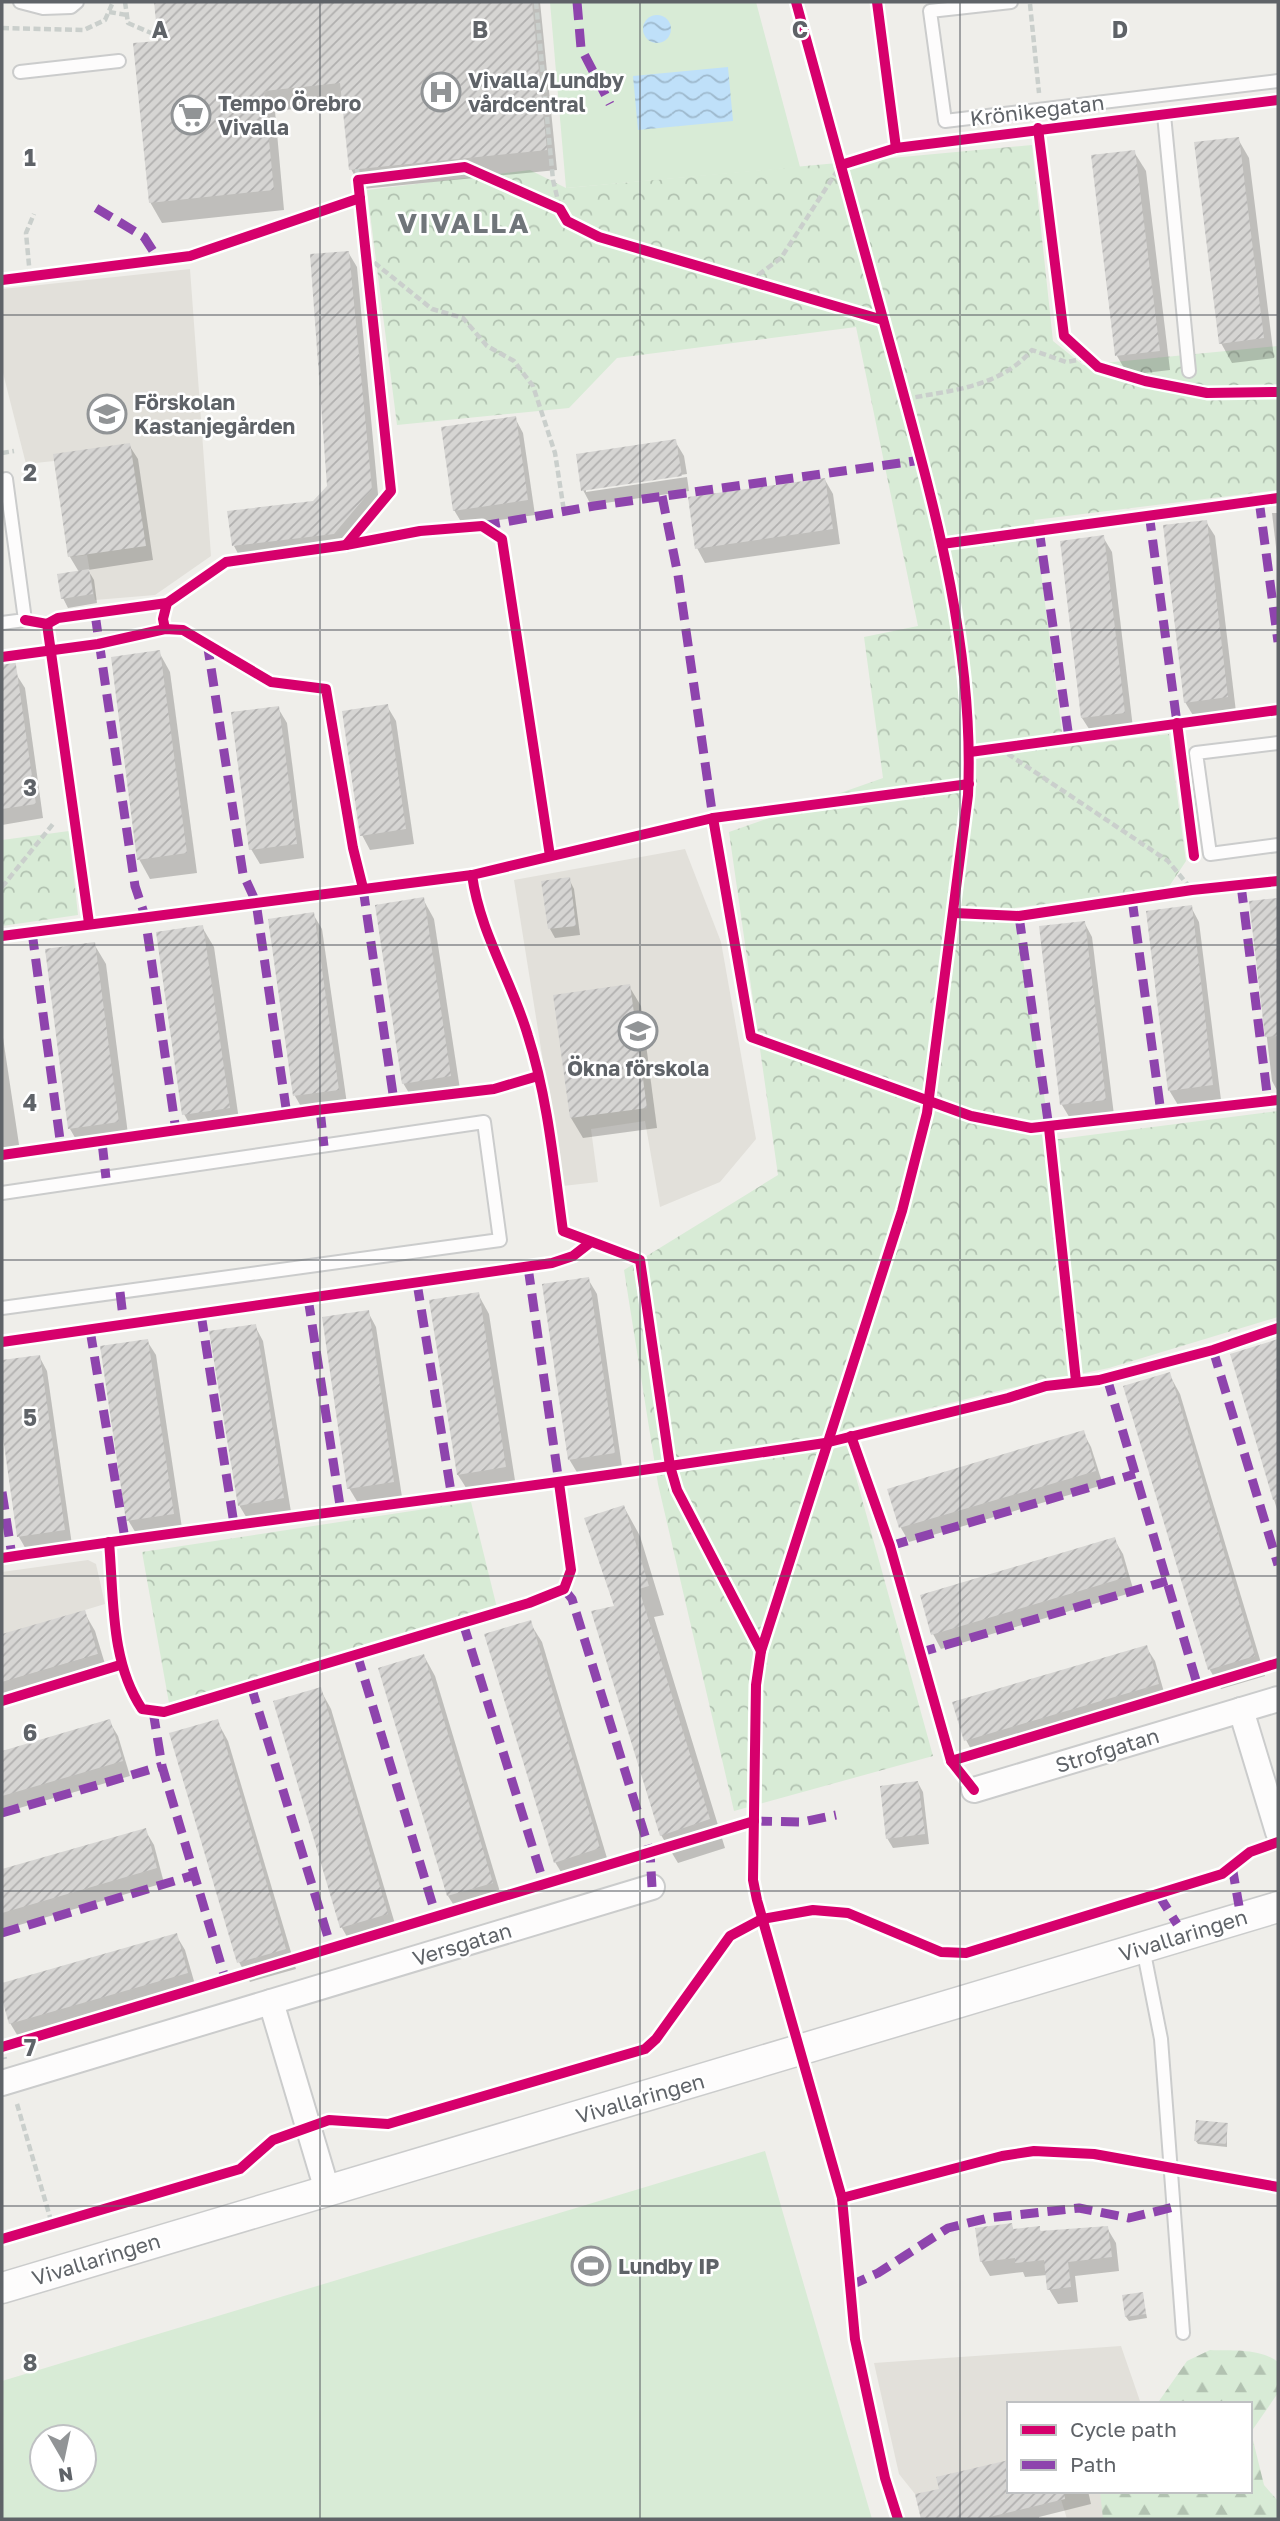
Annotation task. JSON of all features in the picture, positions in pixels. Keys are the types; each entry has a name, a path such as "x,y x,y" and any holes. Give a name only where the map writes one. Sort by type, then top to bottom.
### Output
{"street":[{"name":"Strofgatan","path":"974,1790 1278,1699"},
{"path":"1241,1710 1278,1832"},
{"name":"Versgatan","path":"6,2081 653,1887"},
{"name":"Vivallaringen","path":"2,2288 1278,1907"},
{"path":"271,2002 327,2190"}],"lane":[{"path":"20,2 43,8 71,7 78,2"},
{"name":"Krönikegatan","path":"1011,2 930,11 945,121 1278,81"},
{"path":"20,72 119,61"},
{"path":"1164,115 1189,371"},
{"path":"2,623 24,620 4,479"},
{"path":"1278,743 1196,753 1210,854 1278,845"},
{"path":"2,1193 484,1122 500,1240 2,1308"},
{"path":"1143,1948 1161,2039 1183,2333"}],"path":[{"path":"125,2 128,23 159,36"},
{"path":"536,2 555,208 567,221"},
{"path":"1030,2 1041,110"},
{"path":"109,12 127,15"},
{"path":"837,152 846,163 844,178"},
{"path":"750,281 782,258 846,163"},
{"path":"358,179 372,178"},
{"path":"34,214 26,233 26,277 43,275"},
{"path":"366,250 368,270"},
{"path":"366,250 432,309 463,318 487,346 514,361 533,386 555,453 564,511"},
{"path":"737,277 763,285"},
{"path":"905,399 986,383 1016,368 1032,350 1066,362 1084,354 1098,367"},
{"path":"901,386 908,412"},
{"path":"2,453 12,445 17,463 4,479"},
{"path":"994,749 1022,745"},
{"path":"994,749 1168,860 1186,891"},
{"path":"40,826 58,823"},
{"path":"2,887 58,823"},
{"path":"1186,891 1194,856 1210,854"},
{"path":"1186,891 1204,889"},
{"path":"15,2043 2,2047 6,2081 52,2224"},
{"path":"40,2228 66,2221"}],"shaded area":[{"name":"Förskolan Kastanjegården","path":"190,269 211,556 155,595 95,600 87,555 68,557 54,461 26,464 2,369 2,289"},
{"name":"Ökna förskola","path":"685,849 721,942 756,1139 720,1182 660,1207 645,1121 591,1129 598,1182 563,1186 514,880"},
{"path":"88,1560 96,1564 105,1604 85,1610 98,1654 2,1682 2,1572"},
{"path":"1121,2346 1140,2402 1007,2402 1007,2493 1161,2493 1109,2519 1067,2519 1060,2496 1002,2514 1001,2510 969,2517 970,2519 921,2519 915,2494 899,2474 874,2363"}],"green space":[{"path":"550,2 756,2 800,167 566,188"},
{"path":"1032,145 1053,341 1083,365 1278,346 1278,490 1034,520 1064,747 1169,734 1186,861 1168,888 1015,908 1051,1140 1278,1111 1278,1317 1109,1368 1006,1389 843,1430 933,1756 734,1811 658,1484 624,1270 778,1175 729,832 883,778 864,637 918,626 856,327 617,358 569,408 397,425 367,190 530,170 566,188"},
{"path":"69,831 78,915 2,926 2,840"},
{"path":"471,1502 497,1608 169,1703 142,1552"},
{"name":"Lundby IP","path":"765,2151 872,2519 2,2519 2,2381"},
{"path":"1210,2350 1263,2354 1278,2362 1278,2393 1252,2431 1252,2402 1158,2402 1187,2361"},
{"path":"1252,2436 1264,2485 1278,2501 1278,2519 1103,2519 1100,2493 1252,2493"}],"water":[{"path":"657,15 667,19 671,29 667,39 657,43 647,39 643,29 647,19"},
{"path":"728,67 733,121 638,130 633,76"}],"building":[{"path":"154,2 532,2 547,150 349,170 340,83 264,91 274,190 149,203 133,43 158,41"},
{"path":"1239,137 1264,338 1219,344 1194,142"},
{"path":"1135,150 1160,351 1115,356 1091,155"},
{"path":"349,251 372,489 334,534 232,546 227,511 313,501 327,486 310,254"},
{"path":"516,416 528,500 453,511 441,427"},
{"path":"676,439 682,476 581,491 576,454"},
{"path":"130,443 146,546 68,557 53,454"},
{"path":"825,478 833,529 695,549 688,497"},
{"path":"1207,520 1228,697 1184,703 1163,525"},
{"path":"1104,535 1125,713 1081,718 1060,541"},
{"path":"89,569 93,594 61,599 57,574"},
{"path":"160,650 187,853 137,860 111,657"},
{"path":"14,651 36,804 2,809 2,652"},
{"path":"388,704 406,829 360,836 342,711"},
{"path":"279,706 297,844 249,850 231,712"},
{"path":"570,877 576,926 548,929 541,881"},
{"path":"424,897 451,1076 402,1084 375,905"},
{"path":"1278,898 1278,1036 1265,1037 1249,901"},
{"path":"1192,905 1213,1085 1168,1091 1146,911"},
{"path":"314,912 339,1090 293,1096 268,919"},
{"path":"1085,921 1106,1100 1060,1105 1039,926"},
{"path":"203,925 230,1108 182,1115 156,932"},
{"path":"95,942 119,1122 68,1129 45,949"},
{"path":"630,984 647,1108 570,1118 553,995"},
{"path":"589,1277 615,1453 568,1460 542,1284"},
{"path":"479,1292 506,1467 457,1475 429,1300"},
{"path":"369,1310 394,1482 347,1489 322,1317"},
{"path":"256,1324 284,1498 238,1506 209,1331"},
{"path":"148,1339 174,1514 126,1521 100,1346"},
{"path":"1278,1339 1278,1499 1273,1500 1230,1354"},
{"path":"40,1355 65,1530 17,1537 2,1430 2,1360"},
{"path":"1170,1372 1255,1656 1208,1670 1123,1386"},
{"path":"1084,1430 1096,1471 899,1528 887,1489"},
{"path":"624,1505 649,1586 639,1589 710,1819 660,1836 591,1611 614,1606 584,1518"},
{"path":"1115,1537 1127,1577 931,1635 920,1595"},
{"path":"85,1610 98,1654 2,1682 2,1634"},
{"path":"531,1620 600,1848 554,1863 484,1634"},
{"path":"1147,1645 1159,1684 964,1741 952,1702"},
{"path":"424,1654 493,1883 447,1896 378,1668"},
{"path":"321,1687 388,1914 340,1928 273,1701"},
{"path":"110,1719 123,1761 2,1796 2,1751"},
{"path":"218,1719 286,1949 237,1963 169,1733"},
{"path":"918,1781 925,1834 886,1839 880,1786"},
{"path":"146,1828 157,1868 2,1913 2,1869"},
{"path":"177,1933 188,1973 9,2024 2,1999 2,1983"},
{"path":"1196,2120 1228,2123 1226,2144 1194,2141"},
{"path":"1012,2223 1013,2229 1040,2226 1040,2231 1108,2226 1112,2257 1068,2262 1071,2287 1047,2290 1044,2260 1015,2263 1015,2258 980,2262 975,2228"},
{"path":"1143,2292 1146,2314 1125,2317 1122,2295"},
{"path":"1007,2460 1007,2493 1064,2493 1065,2499 981,2519 921,2519 915,2494 939,2489 936,2477"}],"marked path":[{"path":"577,2 581,48 610,104"},
{"path":"96,208 144,237 159,260"},
{"path":"482,526 594,506 921,460"},
{"path":"662,496 678,575 713,818"},
{"path":"1259,500 1278,642"},
{"path":"1149,513 1177,723"},
{"path":"1039,529 1069,738"},
{"path":"95,614 135,886 145,916 176,1131"},
{"path":"207,642 243,874 256,902 287,1115"},
{"path":"1241,885 1268,1101"},
{"path":"363,888 394,1101"},
{"path":"1132,899 1161,1113"},
{"path":"1019,916 1049,1128"},
{"path":"32,932 61,1147"},
{"path":"320,1110 324,1146"},
{"path":"102,1142 106,1178"},
{"path":"528,1267 559,1483"},
{"path":"417,1283 452,1498"},
{"path":"120,1292 124,1325"},
{"path":"308,1298 341,1512"},
{"path":"201,1314 234,1524"},
{"path":"90,1330 125,1539"},
{"path":"1213,1350 1278,1565"},
{"path":"1107,1378 1198,1687"},
{"path":"890,1546 1135,1474"},
{"path":"2,1492 12,1556"},
{"path":"918,1653 1167,1581"},
{"path":"564,1589 572,1599 650,1852 652,1887"},
{"path":"463,1623 544,1884"},
{"path":"357,1654 436,1916"},
{"path":"251,1686 331,1947"},
{"path":"153,1711 162,1766 225,1978"},
{"path":"2,1813 162,1766"},
{"path":"754,1821 802,1822 836,1815"},
{"path":"1232,1866 1239,1906"},
{"path":"2,1933 194,1875"},
{"path":"1158,1894 1177,1924"},
{"path":"849,2286 878,2273 948,2228 988,2218 1079,2208 1129,2218 1174,2207"}],"cycle path":[{"path":"796,2 936,521 958,629 968,739 968,795 927,1113 902,1211 761,1651 756,1685 753,1880 842,2198 855,2339 885,2478 898,2519"},
{"path":"877,2 896,148"},
{"path":"841,165 896,148 1278,100"},
{"path":"1038,128 1064,336 1098,367 1145,381 1207,393 1278,392"},
{"path":"346,545 391,491 358,180 465,167 560,209 567,221 599,237 883,320"},
{"path":"2,280 190,256 360,198"},
{"path":"942,544 1278,498"},
{"path":"165,629 163,619 167,603 226,562 346,545 420,531 482,526 502,539 550,856"},
{"path":"47,624 58,618 167,603"},
{"path":"25,620 47,624 89,923"},
{"path":"2,657 98,644 165,629 183,630 271,682 326,689 353,848 363,888"},
{"path":"970,752 1278,710"},
{"path":"1177,723 1194,856"},
{"path":"2,936 472,875 713,818 969,784"},
{"path":"713,818 751,1037 971,1116 1031,1128 1278,1100"},
{"path":"2,1558 670,1466 640,1260 563,1231 550,1133 535,1060 521,1016 482,917 472,875"},
{"path":"954,913 1019,916 1192,890 1278,881"},
{"path":"2,1155 317,1110 494,1089 538,1076"},
{"path":"1049,1128 1076,1381"},
{"path":"2,1342 552,1263 573,1256 591,1242"},
{"path":"761,1651 677,1490 670,1466 825,1443 1008,1398 1046,1386 1099,1380 1213,1350 1278,1328"},
{"path":"851,1436 890,1546 951,1761 974,1790"},
{"path":"109,1542 115,1628 124,1671 142,1709 164,1712 529,1603 564,1589 571,1570 559,1483"},
{"path":"951,1761 1278,1663"},
{"path":"2,1701 120,1665"},
{"path":"2,2047 754,1821"},
{"path":"2,2239 240,2169 273,2140 329,2120 388,2124 645,2049 656,2039 730,1936 762,1919 813,1910 848,1913 941,1952 966,1953 1222,1874 1250,1852 1278,1842"},
{"path":"842,2198 1002,2156 1034,2151 1094,2154 1278,2187"}],"place":[{"name":"Vivalla/Lundby vårdcentral","path":"441,92"},
{"name":"Tempo Örebro Vivalla","path":"191,115"},
{"name":"Förskolan Kastanjegården","path":"107,414"},
{"name":"Ökna förskola","path":"638,1031"},
{"name":"Lundby IP","path":"591,2266"}],"district":[{"name":"VIVALLA","path":"464,222"}]}
